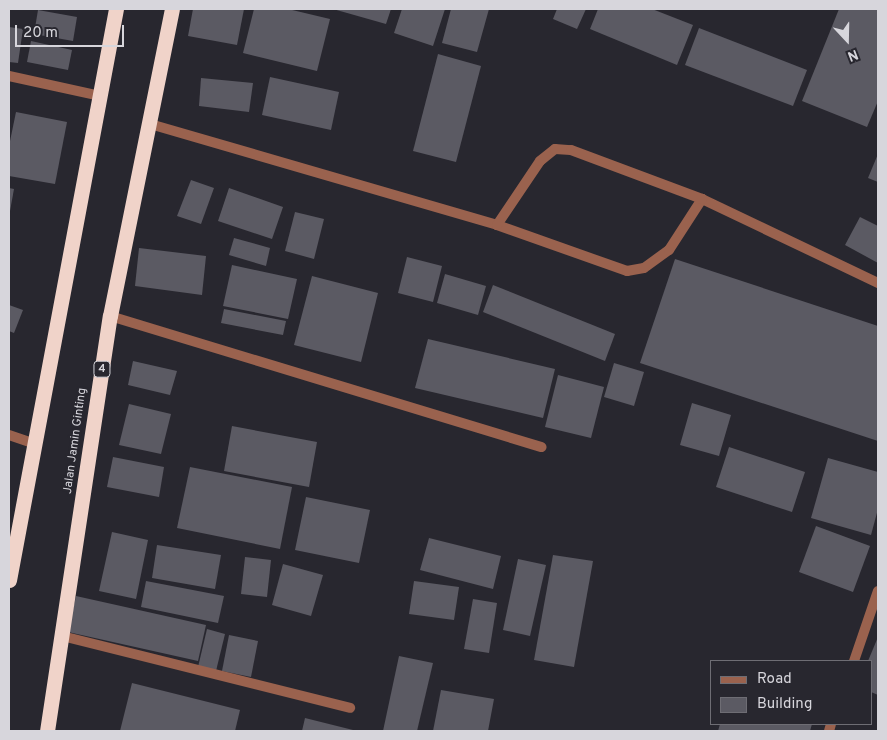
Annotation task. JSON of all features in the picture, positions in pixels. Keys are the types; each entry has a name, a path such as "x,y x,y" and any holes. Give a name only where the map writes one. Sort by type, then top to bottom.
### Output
{"highway":[{"path":"9,580 32,443 116,9"},
{"name":"Jalan Jamin Ginting","path":"47,731 110,316 172,9"}],"street":[{"path":"9,76 100,96"},
{"path":"150,124 497,226 627,271 637,270 668,250 702,199"},
{"path":"497,226 540,161 555,149 571,150 702,199 878,283"},
{"path":"110,316 357,394 542,447"},
{"path":"9,435 32,443"},
{"path":"854,660 876,608 878,591"},
{"path":"62,636 350,708"}],"building":[{"path":"193,9 244,9 237,45 188,36"},
{"path":"254,9 288,9 330,19 317,71 243,53"},
{"path":"333,9 391,9 386,24"},
{"path":"402,9 445,9 433,46 394,33"},
{"path":"451,9 489,9 477,52 442,43"},
{"path":"557,9 586,9 577,29 553,19"},
{"path":"598,9 652,9 693,25 677,65 590,29"},
{"path":"839,9 878,9 878,101 867,127 802,101"},
{"path":"38,10 77,17 73,41 34,34"},
{"path":"9,27 23,29 18,63 9,62"},
{"path":"699,28 807,70 793,106 685,65"},
{"path":"31,41 72,50 68,70 27,62"},
{"path":"438,54 481,66 456,162 413,151"},
{"path":"270,77 339,92 331,130 262,115"},
{"path":"201,78 253,83 249,112 199,106"},
{"path":"16,112 67,122 55,184 9,176 9,146"},
{"path":"878,154 878,182 868,178"},
{"path":"191,180 214,188 201,224 177,216"},
{"path":"9,188 14,189 10,211 9,210"},
{"path":"229,188 283,207 272,239 218,221"},
{"path":"295,212 324,219 314,259 285,251"},
{"path":"860,217 878,226 878,263 845,245"},
{"path":"234,238 270,248 266,266 229,255"},
{"path":"139,248 206,256 202,295 135,286"},
{"path":"407,257 442,266 433,302 398,293"},
{"path":"675,259 878,326 878,441 640,363"},
{"path":"232,265 297,279 288,319 223,306"},
{"path":"445,274 486,286 478,315 437,303"},
{"path":"312,276 378,293 361,362 294,345"},
{"path":"493,285 615,334 605,361 483,312"},
{"path":"9,305 23,310 14,333 9,331"},
{"path":"224,309 286,321 283,335 221,323"},
{"path":"428,339 555,369 543,418 415,388"},
{"path":"133,361 177,371 170,395 128,385"},
{"path":"614,363 644,372 634,406 604,397"},
{"path":"558,375 604,387 591,438 545,427"},
{"path":"692,403 731,415 719,456 680,445"},
{"path":"129,404 171,414 161,454 119,445"},
{"path":"232,426 317,442 309,487 224,471"},
{"path":"729,447 805,472 792,512 716,487"},
{"path":"113,457 164,467 159,497 107,487"},
{"path":"828,458 878,472 878,509 871,535 811,518"},
{"path":"190,467 292,487 280,549 177,528"},
{"path":"306,497 370,510 359,563 295,550"},
{"path":"816,526 870,546 853,592 799,572"},
{"path":"112,532 148,540 136,599 99,591"},
{"path":"429,538 501,556 493,589 420,570"},
{"path":"157,545 221,555 215,589 152,578"},
{"path":"553,555 593,561 574,667 534,660"},
{"path":"245,557 271,560 267,597 241,594"},
{"path":"518,559 546,565 530,636 503,630"},
{"path":"283,564 323,575 311,616 272,605"},
{"path":"146,581 224,596 218,623 141,607"},
{"path":"414,581 459,587 454,620 409,614"},
{"path":"76,596 206,625 198,661 68,632"},
{"path":"473,599 497,603 489,653 464,649"},
{"path":"207,629 225,634 216,671 198,667"},
{"path":"229,635 258,641 251,677 222,671"},
{"path":"878,637 878,695 872,692 872,660 868,660"},
{"path":"399,656 433,663 417,731 383,731"},
{"path":"132,683 240,710 235,731 120,731"},
{"path":"441,690 494,699 488,731 433,731"},
{"path":"305,718 357,731 302,731"},
{"path":"720,725 812,725 810,731 718,731"}]}
